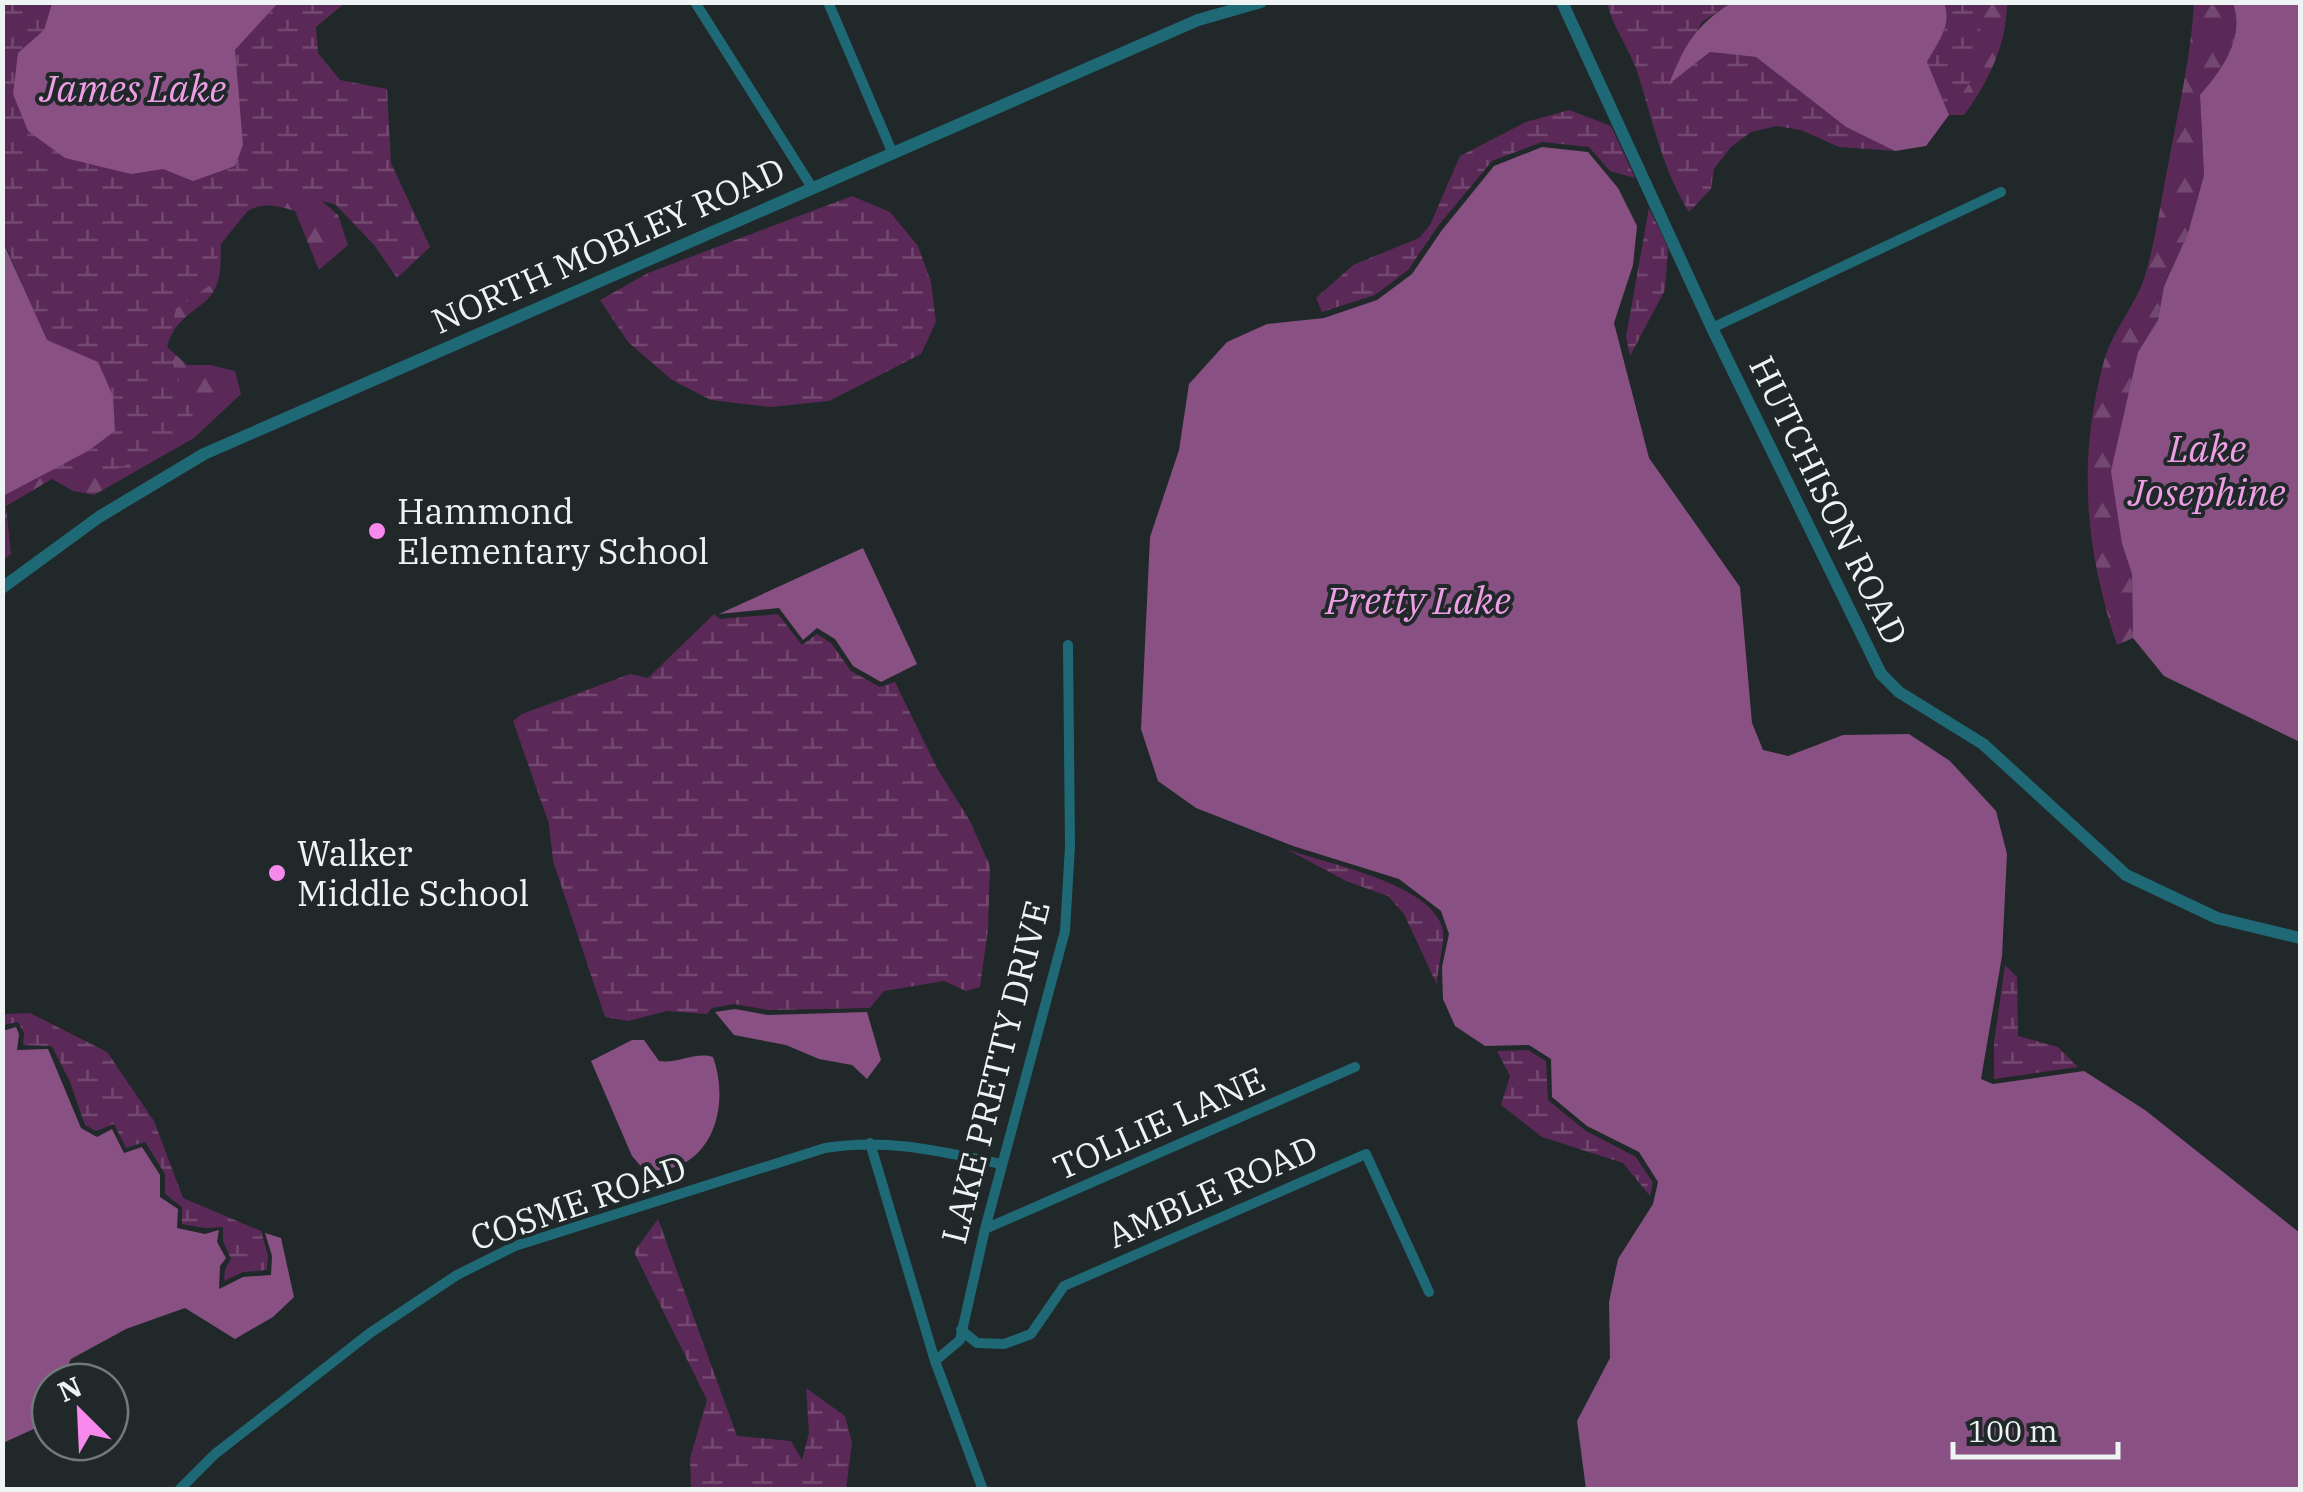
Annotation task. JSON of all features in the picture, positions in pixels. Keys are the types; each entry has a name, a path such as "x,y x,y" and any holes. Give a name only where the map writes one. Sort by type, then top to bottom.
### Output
{"street":[{"path":"695,2 813,189"},
{"path":"828,2 893,154"},
{"name":"NORTH MOBLEY ROAD","path":"2,588 98,516 204,454 1198,20 1260,2"},
{"name":"HUTCHISON ROAD","path":"1562,2 1712,328 1881,674 1899,692 1983,744 2126,874 2217,918 2300,938"},
{"path":"1712,328 2001,192"},
{"name":"LAKE PRETTY DRIVE","path":"934,1361 960,1340 985,1229 1065,931 1070,846 1068,645"},
{"name":"TOLLIE LANE","path":"985,1229 1356,1068"},
{"path":"870,1142 934,1361 982,1490"},
{"name":"COSME ROAD","path":"179,1490 215,1454 370,1333 457,1275 516,1246 824,1148 870,1142 901,1144 1002,1164"},
{"name":"AMBLE ROAD","path":"961,1330 977,1342 1004,1344 1031,1334 1064,1286 1366,1154 1429,1292"}],"green space":[{"path":"2,3 52,3 44,30 131,174 163,169 193,181 241,121 235,50 278,3 345,3 316,27 318,53 340,80 387,89 391,163 430,247 397,278 374,245 335,204 284,192 250,208 220,245 212,284 176,309 167,347 193,411 191,428 180,446 99,475 44,472 88,451 115,431 113,396 98,362 47,340 3,240"},
{"path":"1607,3 1731,3 1702,22 1671,82 1710,52 1756,57 1846,127 1896,151 1839,147 1801,130 1777,126 1751,132 1731,147 1714,169 1711,189 1689,212 1665,162 1638,74"},
{"path":"1944,3 2007,3 2004,33 1995,62 1964,115 1949,115 1927,62 1948,14"},
{"path":"1944,3 1981,3 1980,36 1970,82 1949,115 1927,62 1945,26"},
{"path":"2194,3 2233,3 2236,28 2230,52 2200,95 2204,174 2188,233 2164,285 2158,320 2138,352 2118,509 2122,544 2132,574 2133,638 2117,645 2092,539 2088,504 2090,434 2104,361 2140,289 2152,249 2184,81"},
{"path":"1569,110 1611,126 1635,178 1610,171 1589,147 1542,142 1492,161 1438,226 1408,270 1375,295 1322,312 1316,298 1353,265 1419,238 1430,225 1460,156 1526,122"},
{"path":"2,111 298,180 338,215 348,245 319,270 295,211 272,206 255,207 221,231 216,287 177,326 167,347 187,365 235,371 241,394 194,438 94,495 73,491 52,479 6,506 11,554 3,561 3,496 44,472"},
{"path":"852,196 890,212 918,246 931,282 936,322 921,354 829,401 771,407 711,400 672,380 628,342 600,300 648,273"},
{"path":"1649,208 1668,248 1665,290 1630,356 1626,337"},
{"path":"714,614 720,619 778,614 802,645 817,634 831,643 851,671 880,687 895,682 990,866 988,929 980,987 966,991 944,981 884,991 870,1008 768,1010 734,1004 712,1008 707,1014 667,1011 628,1021 605,1017 553,861 549,824 513,721 522,714 630,674 648,678"},
{"path":"1286,849 1376,878 1420,900 1435,914 1443,930 1437,985 1404,914 1388,896 1346,881"},
{"path":"2005,965 2017,977 2018,1036 2058,1047 2078,1067 1994,1079 1994,1043"},
{"path":"30,1013 107,1052 154,1121 183,1198 261,1231 268,1256 267,1270 243,1272 224,1281 231,1259 223,1241 223,1227 182,1224 182,1207 165,1194 165,1174 145,1142 126,1148 114,1124 96,1131 85,1125 52,1046 23,1045 24,1033 18,1022 3,1025 3,1014"},
{"path":"1528,1050 1546,1061 1548,1100 1586,1131 1636,1157 1653,1183 1650,1196 1623,1163 1542,1137 1501,1105 1510,1076 1497,1051"},
{"path":"658,1219 737,1436 791,1441 802,1460 809,1433 806,1388 845,1416 852,1442 846,1489 691,1489 690,1458 707,1400 634,1252"}],"water":[{"name":"James Lake","path":"52,3 278,3 235,50 243,145 235,166 193,181 163,169 131,174 65,158 28,131 13,94 18,53 44,30"},
{"path":"1731,3 1944,3 1945,26 1927,62 1949,115 1926,146 1895,151 1846,127 1756,57 1710,52 1669,84 1692,37"},
{"name":"Lake Josephine","path":"2233,3 2300,3 2300,742 2164,676 2133,638 2132,574 2122,544 2111,471 2138,352 2158,320 2164,286 2188,233 2204,175 2200,95 2230,52 2236,28"},
{"name":"Pretty Lake","path":"1542,147 1588,152 1618,188 1637,226 1633,265 1614,323 1649,458 1740,587 1752,723 1763,750 1788,756 1843,735 1909,734 1950,761 1996,811 2007,854 2002,956 1981,1079 1993,1084 2084,1071 2145,1110 2300,1233 2300,1489 1586,1489 1577,1421 1610,1358 1609,1302 1618,1259 1653,1204 1658,1182 1639,1152 1587,1126 1552,1097 1551,1059 1529,1045 1485,1046 1455,1026 1443,999 1442,967 1449,934 1441,911 1399,879 1293,846 1196,808 1158,781 1141,729 1150,537 1179,450 1189,384 1227,342 1267,324 1324,318 1377,300 1412,274 1494,166"},
{"path":"2,240 47,340 98,362 113,396 115,431 88,451 3,496"},
{"path":"863,548 917,664 881,682 853,666 835,639 817,628 803,640 779,608 719,614"},
{"path":"735,1009 768,1015 867,1012 881,1060 867,1079 852,1065 819,1059 786,1045 734,1035 715,1012"},
{"path":"16,1027 17,1050 48,1049 81,1128 97,1137 112,1129 124,1153 142,1147 160,1175 160,1197 178,1209 177,1228 205,1234 219,1230 217,1242 226,1258 220,1266 219,1289 243,1277 271,1275 272,1256 265,1233 281,1238 294,1297 273,1317 235,1339 185,1308 126,1329 70,1362 30,1362 30,1431 3,1443 2,1031"},
{"path":"632,1040 644,1040 659,1061 713,1057 718,1077 717,1118 710,1136 685,1163 644,1170 632,1156 591,1061"}],"place":[{"name":"Hammond Elementary School","path":"377,531"},
{"name":"Walker Middle School","path":"277,873"}]}
